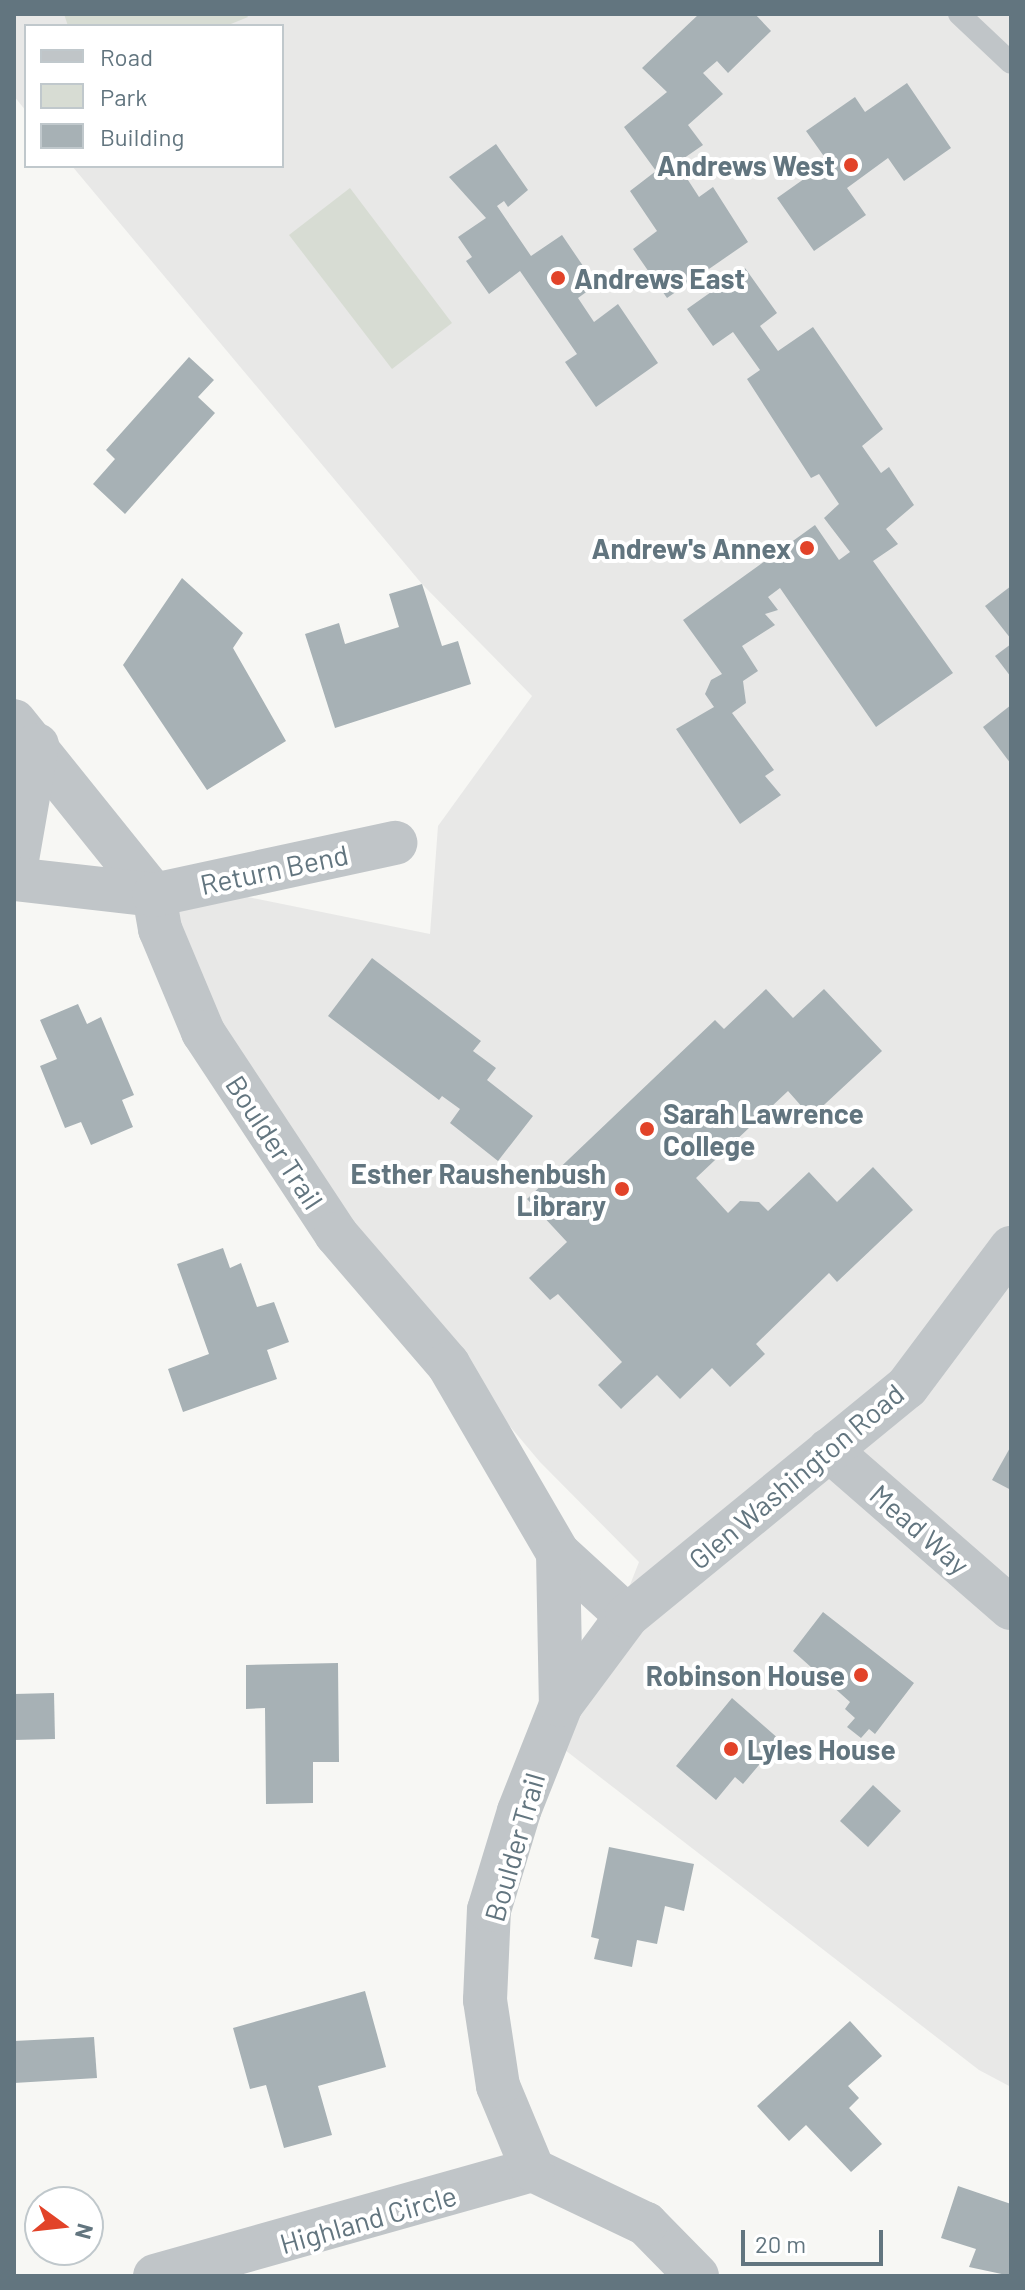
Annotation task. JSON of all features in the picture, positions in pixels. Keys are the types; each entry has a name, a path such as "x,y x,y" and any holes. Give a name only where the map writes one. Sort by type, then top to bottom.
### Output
{"street":[{"path":"14,878 26,733"},
{"name":"Boulder Trail","path":"26,733 154,895 160,929 203,1032 336,1234 448,1364 558,1553 627,1616 561,1705 519,1811 489,1910 485,2000 498,2086 533,2170"},
{"name":"Return Bend","path":"14,878 154,895 395,843"},
{"name":"Glen Washington Road","path":"627,1616 907,1387 1011,1248"},
{"name":"Mead Way","path":"829,1450 1011,1608"},
{"name":"Boulder Trail","path":"558,1553 561,1705"},
{"path":"533,2170 646,2224 697,2276"},
{"name":"Highland Circle","path":"155,2276 533,2170"}],"lane":[{"path":"959,14 1011,63"}],"shaded area":[{"name":"Sarah Lawrence College","path":"14,14 1011,14 1011,2087 979,2070 565,1750 639,1562 540,1462 399,1295 221,1035 174,930 174,882 430,934 438,826 532,696 422,584 74,168 284,168 284,24 24,24 24,108 14,96"}],"green space":[{"path":"64,14 246,14 248,17 231,24 67,24"},
{"path":"350,188 452,323 392,369 289,235"}],"building":[{"path":"699,14 755,14 771,31 728,73 717,61 703,73 723,94 688,125 703,145 677,163 699,197 713,187 748,242 667,298 633,249 657,231 630,191 656,171 624,127 667,92 642,68"},
{"name":"Andrews West","path":"907,83 951,148 904,181 888,158 847,188 866,215 814,251 777,198 828,162 806,131 855,97 865,112"},
{"name":"Andrews East","path":"496,144 528,190 508,207 504,201 497,206 531,256 562,235 596,285 578,298 594,322 618,304 658,363 596,407 565,362 577,354 520,271 489,294 466,261 472,257 458,237 486,218 449,177"},
{"name":"Andrew's Annex","path":"745,268 777,313 760,326 778,351 813,327 883,429 862,446 881,473 889,467 914,505 886,529 898,544 873,561 953,673 876,727 780,588 768,597 778,610 765,614 775,625 742,646 758,671 743,681 746,703 732,713 774,770 765,776 781,795 740,824 676,729 714,707 705,694 711,680 722,674 683,620 815,525 839,560 850,552 824,518 839,504 819,474 811,478 747,379 760,370 733,332 713,346 687,309"},
{"path":"189,357 214,380 198,397 215,413 125,514 93,484 115,459 106,450"},
{"path":"182,578 243,633 233,648 286,741 207,790 123,665"},
{"path":"422,584 442,646 458,641 471,684 335,728 305,634 339,623 345,644 399,627 389,594"},
{"path":"1011,586 1011,639 985,606"},
{"path":"1011,644 1011,677 995,656"},
{"path":"1011,705 1011,764 983,727"},
{"path":"372,958 481,1041 473,1051 496,1068 487,1080 533,1116 498,1161 450,1123 460,1109 442,1096 439,1100 328,1016"},
{"name":"Esther Raushenbush Library","path":"766,989 793,1018 824,989 882,1051 811,1117 788,1091 696,1178 728,1213 740,1201 759,1202 768,1211 809,1172 837,1202 873,1167 913,1210 837,1282 829,1273 756,1344 765,1354 730,1387 712,1368 680,1399 657,1375 621,1409 598,1385 622,1362 558,1294 550,1300 529,1278 567,1242 527,1199 715,1020 724,1029"},
{"path":"78,1004 87,1024 101,1017 134,1095 122,1100 133,1127 91,1145 81,1122 65,1128 40,1066 57,1059 40,1020"},
{"path":"223,1248 230,1268 241,1263 257,1307 274,1302 289,1342 267,1350 277,1379 183,1412 168,1369 209,1354 177,1264"},
{"path":"1011,1446 1011,1490 992,1480"},
{"name":"Robinson House","path":"823,1612 914,1683 875,1734 869,1729 861,1738 847,1727 855,1718 845,1709 850,1702 793,1651"},
{"path":"338,1663 339,1762 313,1762 313,1803 266,1804 265,1708 246,1709 246,1665"},
{"path":"54,1693 55,1739 14,1740 14,1694"},
{"name":"Lyles House","path":"732,1698 780,1740 743,1784 735,1777 716,1800 676,1766"},
{"path":"873,1785 901,1811 868,1847 840,1821"},
{"path":"609,1847 694,1864 684,1911 665,1906 657,1944 637,1940 632,1967 594,1959 599,1939 591,1937"},
{"path":"365,1991 386,2067 318,2086 332,2135 284,2148 266,2085 250,2089 233,2028"},
{"path":"850,2021 882,2056 848,2086 859,2098 849,2108 882,2144 851,2172 806,2125 789,2141 757,2106"},
{"path":"94,2037 97,2078 14,2083 14,2041"},
{"path":"958,2186 1011,2204 1011,2276 969,2267 976,2249 941,2238"}],"place":[{"name":"Andrews West","path":"851,165"},
{"name":"Andrews East","path":"558,278"},
{"name":"Andrew's Annex","path":"807,548"},
{"name":"Sarah Lawrence College","path":"647,1129"},
{"name":"Esther Raushenbush Library","path":"622,1189"},
{"name":"Robinson House","path":"861,1675"},
{"name":"Lyles House","path":"731,1749"}]}
